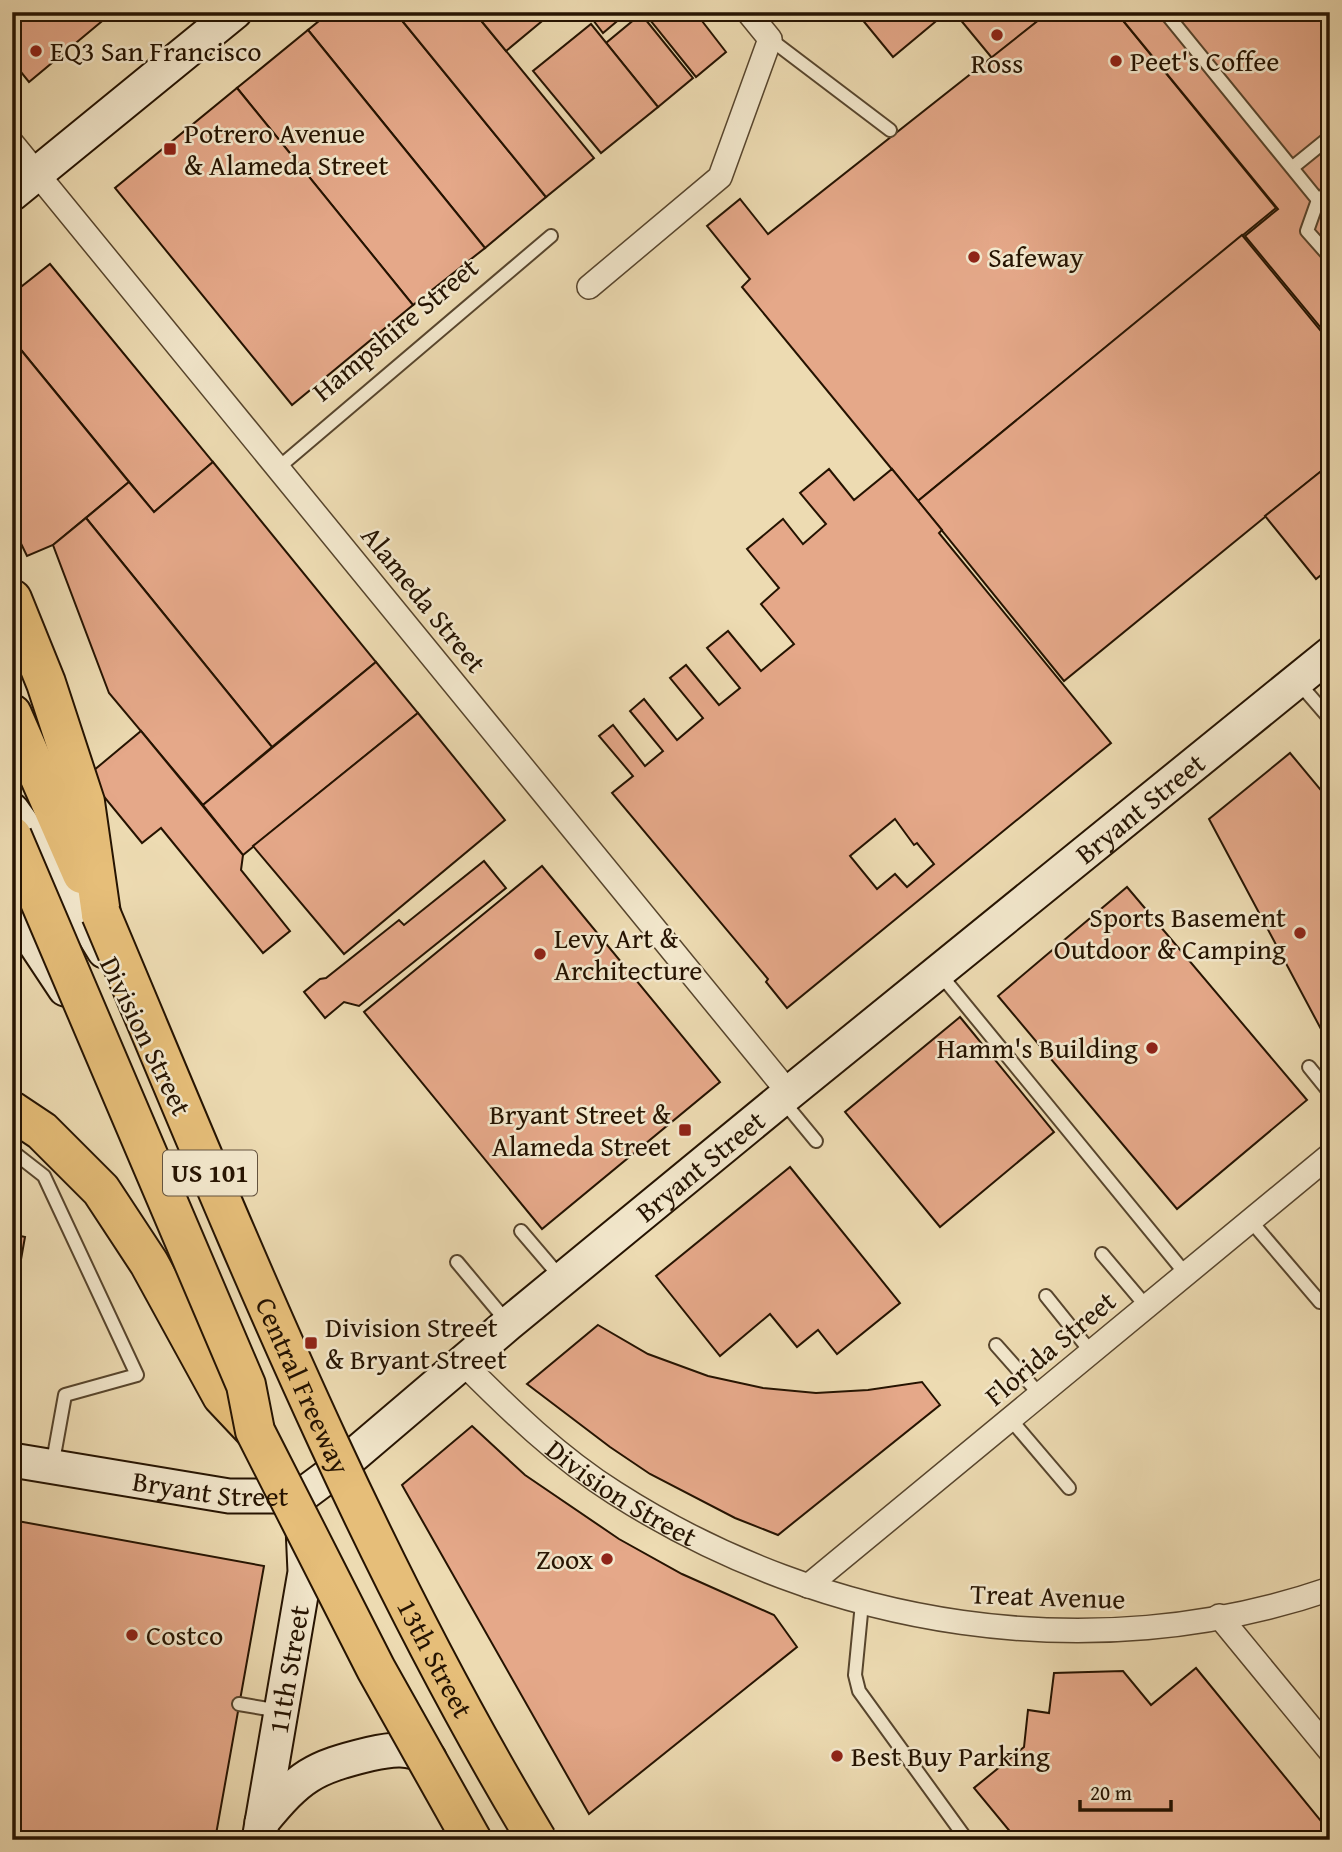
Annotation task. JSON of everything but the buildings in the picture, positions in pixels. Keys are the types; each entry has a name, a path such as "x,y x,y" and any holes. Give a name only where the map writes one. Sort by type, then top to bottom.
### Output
{"highway":[{"name":"US 101","path":"12,599 46,683 85,802 101,914"},
{"path":"12,714 101,914"},
{"path":"12,835 246,1385 255,1431"},
{"name":"Central Freeway","path":"101,914 267,1306 359,1513 449,1688 537,1840"},
{"name":"Central Freeway","path":"12,1111 42,1131 102,1190 149,1263 222,1396 255,1431 376,1669 472,1840"}],"main road":[{"path":"25,184 235,12"},
{"name":"Bryant Street","path":"12,1460 229,1496 301,1496 341,1467 508,1324 785,1096 940,974 1330,654"},
{"name":"Division Street","path":"12,810 51,864 124,984 212,1173 341,1467"},
{"name":"Division Street","path":"12,909 74,1003 159,1173 301,1496"},
{"name":"13th Street","path":"341,1467 421,1628 543,1840"},
{"name":"13th Street","path":"301,1496 357,1619 429,1758 478,1840"},
{"name":"11th Street","path":"260,1831 305,1572 301,1496"},
{"path":"260,1831 296,1784 328,1764 389,1749 418,1752 429,1758"}],"street":[{"path":"589,287 720,177 770,39 748,12"},
{"name":"Alameda Street","path":"12,143 25,184 278,468 785,1096"},
{"name":"Florida Street","path":"808,1586 1330,1155"},
{"name":"Division Street","path":"463,1363 504,1406 553,1448 614,1493 724,1552 808,1586"},
{"name":"Treat Avenue","path":"808,1586 862,1603 958,1624 1026,1631 1093,1632 1219,1616 1330,1589"},
{"path":"1219,1616 1330,1751"}],"lane":[{"path":"1165,12 1318,200"},
{"path":"770,39 890,130"},
{"path":"1293,167 1330,137"},
{"path":"1330,191 1318,200 1307,231 1330,257"},
{"name":"Hampshire Street","path":"278,468 551,236"},
{"path":"1297,681 1330,719"},
{"path":"940,974 1185,1273"},
{"path":"1309,1067 1330,1093"},
{"path":"785,1096 816,1141"},
{"path":"12,1151 44,1176 137,1375 65,1395 52,1467"},
{"path":"1250,1220 1320,1302 1330,1294"},
{"path":"521,1231 563,1279"},
{"path":"1102,1254 1146,1306"},
{"path":"457,1262 508,1324"},
{"path":"1046,1296 1091,1352"},
{"path":"996,1345 1041,1395"},
{"path":"1011,1420 1069,1488"},
{"path":"862,1603 855,1675 859,1691 967,1840"},
{"path":"239,1704 282,1712"}],"place":[{"name":"Ross","path":"997,35"},
{"name":"EQ3 San Francisco","path":"36,51"},
{"name":"Peet's Coffee","path":"1116,61"},
{"name":"Potrero Avenue & Alameda Street","path":"170,149"},
{"name":"Safeway","path":"974,257"},
{"name":"Sports Basement Outdoor & Camping","path":"1300,933"},
{"name":"Levy Art & Architecture","path":"540,954"},
{"name":"Hamm's Building","path":"1152,1048"},
{"name":"Bryant Street & Alameda Street","path":"685,1130"},
{"name":"Division Street & Bryant Street","path":"311,1343"},
{"name":"Zoox","path":"607,1559"},
{"name":"Costco","path":"132,1635"},
{"name":"Best Buy Parking","path":"837,1756"}]}
